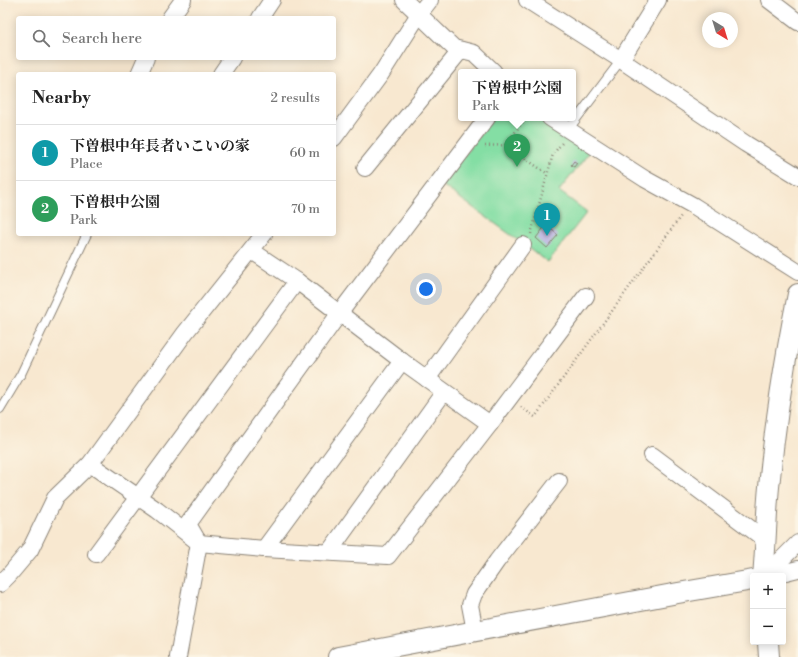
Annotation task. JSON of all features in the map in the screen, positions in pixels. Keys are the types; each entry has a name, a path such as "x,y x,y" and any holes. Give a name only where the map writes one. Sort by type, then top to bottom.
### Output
{"street":[{"path":"171,16 183,0"},
{"path":"261,16 272,0"},
{"path":"404,0 454,48 474,53 491,69"},
{"path":"336,135 381,74 419,14 430,0"},
{"path":"528,0 746,144 798,176"},
{"path":"621,60 658,0"},
{"path":"770,0 798,22"},
{"path":"365,168 461,50"},
{"path":"140,72 145,60"},
{"path":"222,72 231,60"},
{"path":"178,657 199,543 188,524 339,314 485,121"},
{"path":"554,121 645,179 689,203 798,272"},
{"path":"0,584 30,550 54,498 90,464 185,333 263,236"},
{"path":"427,379 523,245"},
{"path":"252,251 297,281 402,362 490,424"},
{"path":"96,554 297,281"},
{"path":"764,573 769,489 778,405 798,294"},
{"path":"90,464 157,510 199,543 264,549 388,556 586,296"},
{"path":"264,549 402,362"},
{"path":"329,552 444,392"},
{"path":"652,455 766,541"},
{"path":"475,631 470,605 474,594 497,561 559,481"},
{"path":"767,573 798,543"},
{"path":"780,573 798,568"},
{"path":"338,657 358,655 475,631 750,581"},
{"path":"768,645 769,657"}],"lane":[{"path":"576,119 621,60"},
{"path":"568,130 575,121"},
{"path":"0,409 21,374 86,236"}],"path":[{"path":"505,145 524,121"},
{"path":"523,245 532,233 553,154 567,137 568,130"},
{"path":"484,146 505,145 548,174"},
{"path":"535,417 689,203"}],"green space":[{"path":"490,121 542,121 565,136 592,149 559,191 587,212 548,262 442,185"}],"building":[{"path":"574,161 577,163 574,167 571,165"},
{"path":"546,225 558,235 547,248 536,238"}],"place":[{"name":"下曽根中公園","path":"517,167"},
{"name":"下曽根中年長者いこいの家","path":"547,236"}]}
